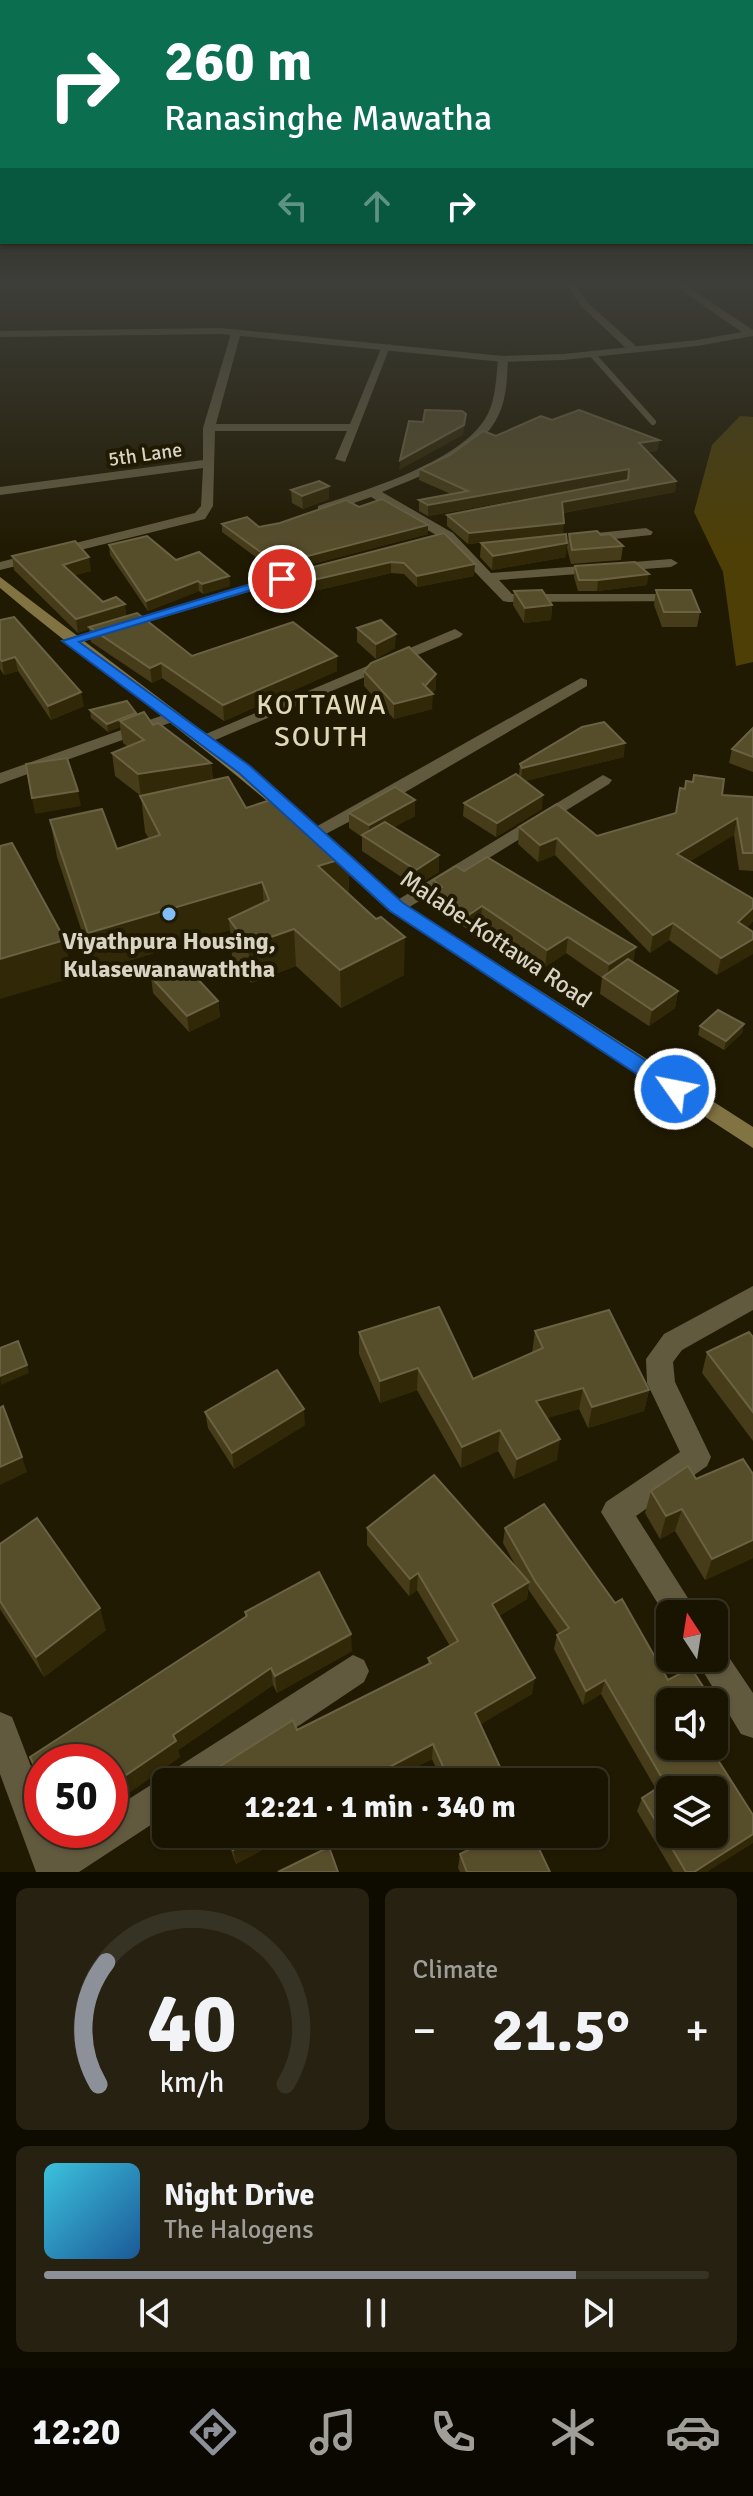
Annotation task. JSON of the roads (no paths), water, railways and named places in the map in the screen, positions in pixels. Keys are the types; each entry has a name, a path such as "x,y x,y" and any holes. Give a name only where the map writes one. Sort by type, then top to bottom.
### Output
{"main road":[{"name":"Malabe-Kottawa Road","path":"0,581 69,641 244,770 396,907 753,1139"}],"street":[{"name":"5th Lane","path":"0,491 209,463 209,428 225,372"},
{"path":"341,459 376,372"},
{"path":"302,516 372,492 424,469 490,421 499,395 502,372"},
{"path":"209,428 354,427"},
{"path":"0,566 200,516 207,506 209,463"},
{"path":"372,492 425,523 440,538 463,552 508,598 686,598"},
{"path":"425,523 453,517"},
{"path":"570,540 646,532"},
{"path":"463,552 478,550"},
{"path":"489,577 671,563"},
{"path":"69,641 329,567"},
{"path":"202,739 455,634"},
{"path":"314,833 396,790 581,683"},
{"path":"0,779 172,717"},
{"path":"396,907 603,780"},
{"path":"673,1600 616,1512 697,1457 661,1383 659,1359 673,1342 753,1297"},
{"path":"206,1768 353,1671"},
{"path":"720,1672 753,1722"},
{"path":"0,1729 54,1870 152,1804"}],"lane":[{"path":"608,372 653,422"}],"place":[{"name":"Viyathpura Housing, Kulasewanawaththa","path":"169,914"}],"district":[{"name":"KOTTAWA SOUTH","path":"322,720"}]}
